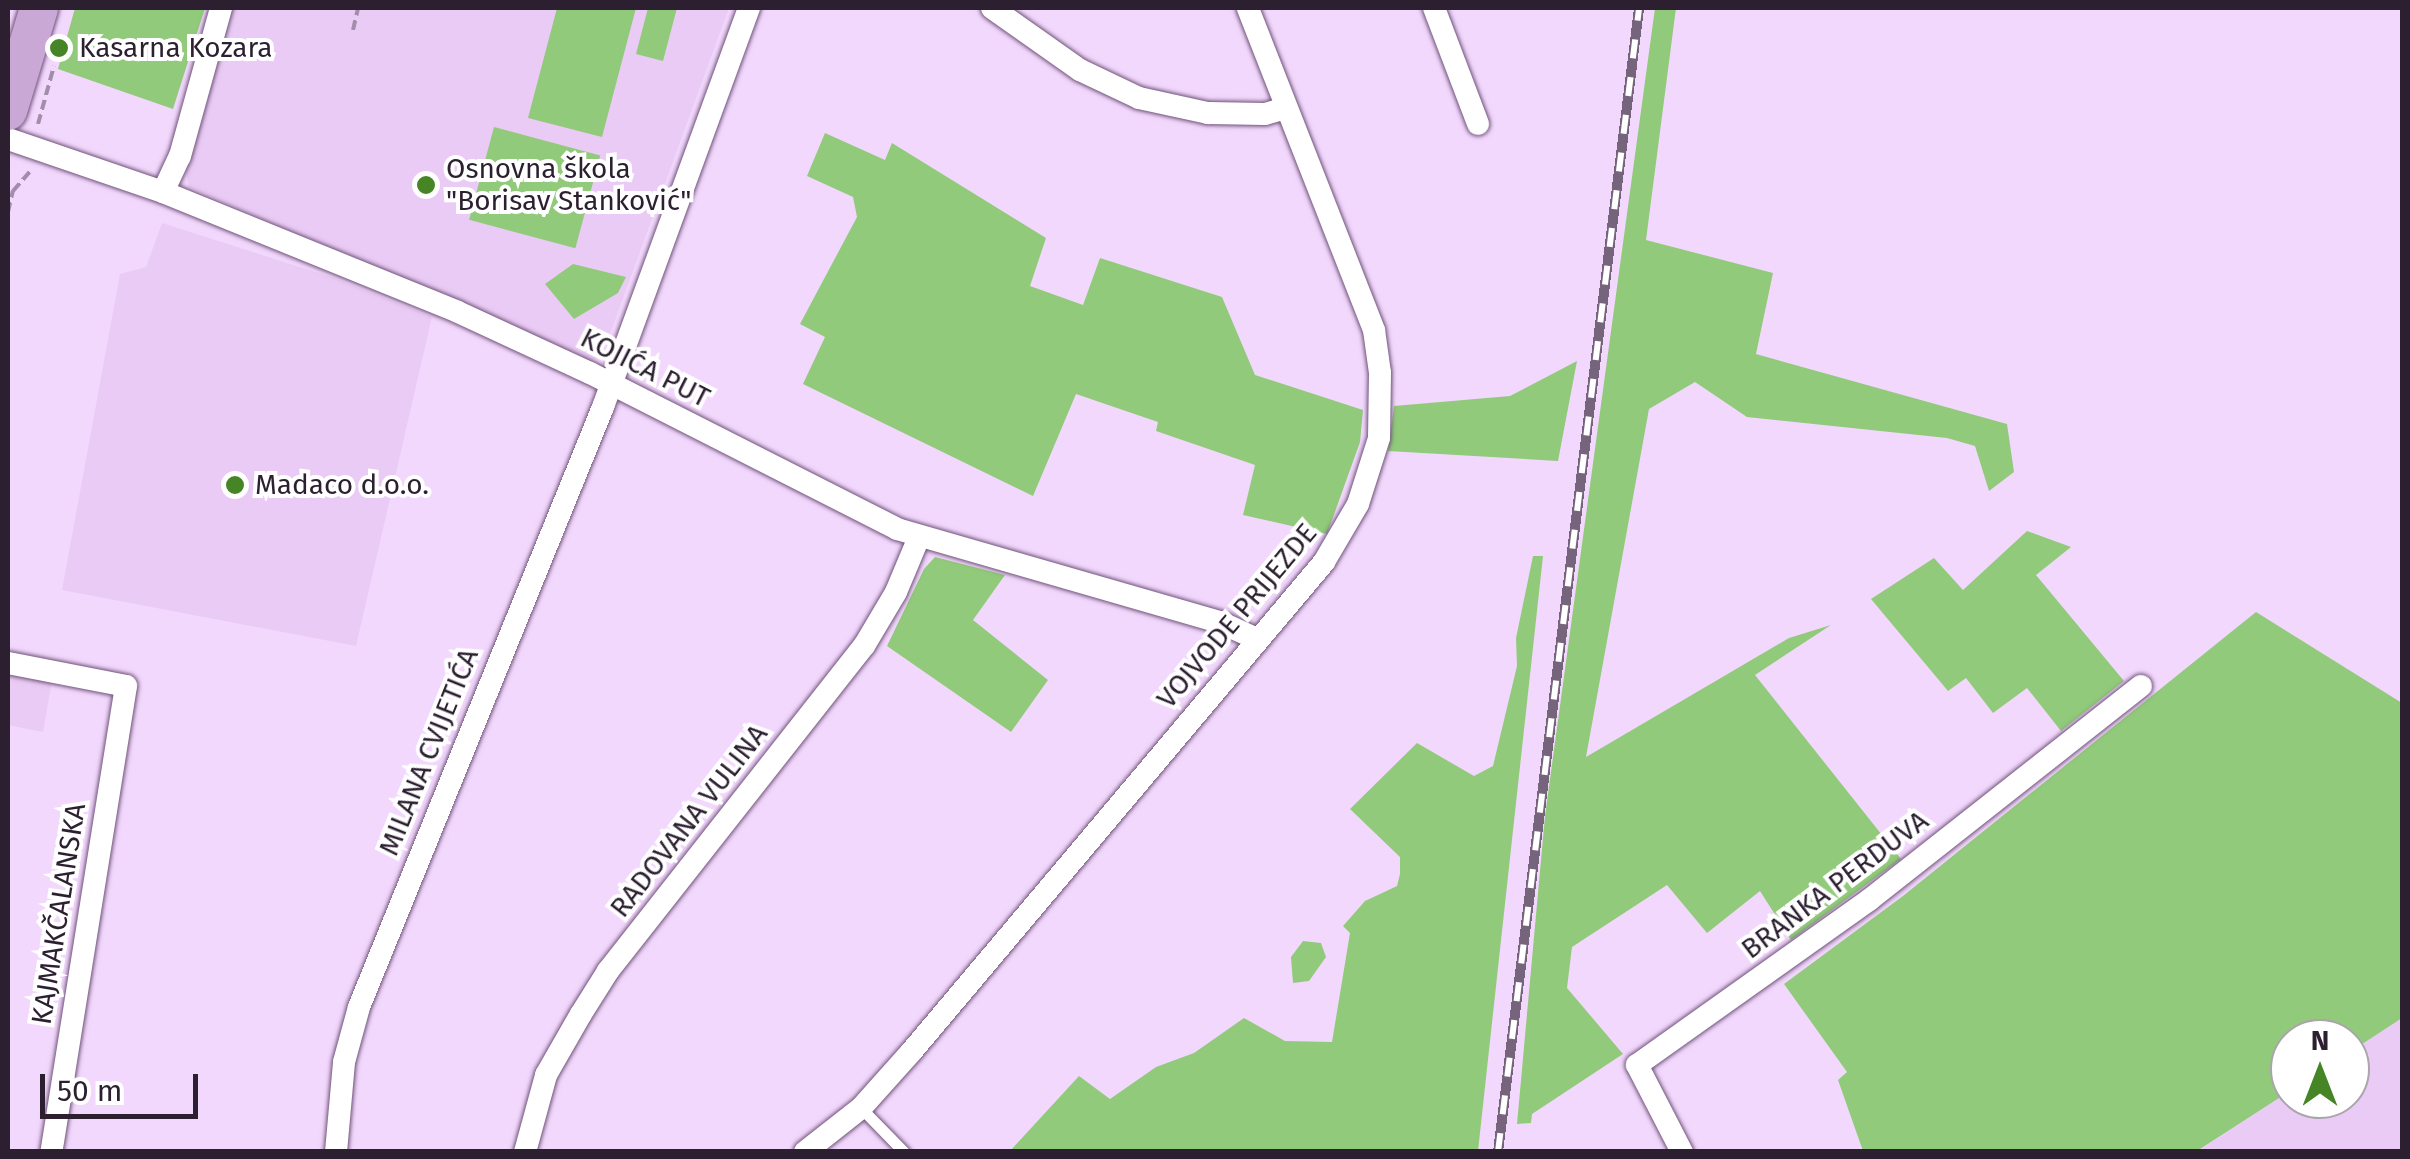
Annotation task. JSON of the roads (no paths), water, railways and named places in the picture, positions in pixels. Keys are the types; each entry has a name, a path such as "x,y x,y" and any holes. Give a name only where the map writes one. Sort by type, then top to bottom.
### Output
{"main road":[{"path":"8,110 39,8"}],"street":[{"path":"163,192 180,156 221,8"},
{"name":"MILANA CVIJETIĆA","path":"336,1152 344,1062 359,1008 610,383 749,8"},
{"path":"992,8 1080,70 1139,98 1208,113 1266,114 1286,108"},
{"name":"VOJVODE PRIJEZDE","path":"805,1152 861,1108 1258,639 1343,536 1371,470 1381,405 1374,330 1248,8"},
{"path":"1434,8 1478,124"},
{"name":"KOJIĆA PUT","path":"8,139 163,192 458,312 919,537 1220,622 1258,639"},
{"name":"RADOVANA VULINA","path":"526,1152 546,1075 580,1014 608,971 864,646 896,592 919,537"},
{"name":"KAJMAKČALANSKA","path":"8,663 126,686 51,1152"},
{"name":"BRANKA PERDUVA","path":"1682,1152 1637,1065 1870,900 2141,686"}],"lane":[{"path":"861,1108 904,1152"}],"railway":[{"path":"1498,1152 1639,8"}],"place":[{"name":"Kasarna Kozara","path":"59,48"},
{"name":"Osnovna škola \"Borisav Stanković\"","path":"426,185"},
{"name":"Madaco d.o.o.","path":"235,485"}]}
